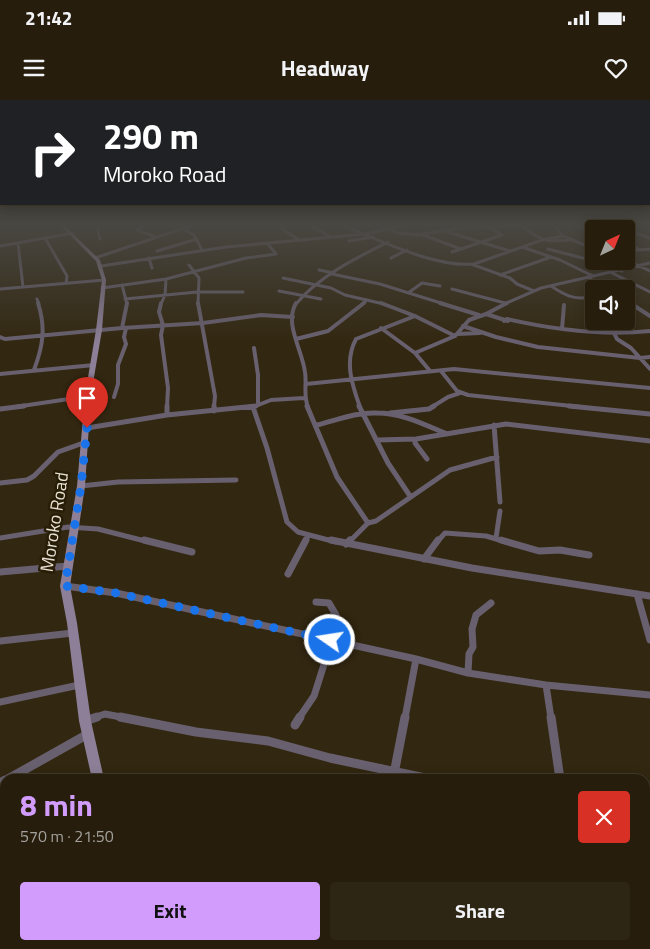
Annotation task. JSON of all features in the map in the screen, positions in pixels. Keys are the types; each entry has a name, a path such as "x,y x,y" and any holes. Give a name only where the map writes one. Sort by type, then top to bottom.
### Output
{"street":[{"path":"20,265 23,287"},
{"path":"60,265 67,276 66,283"},
{"path":"101,266 109,265"},
{"path":"190,265 196,271 199,278 198,304 204,323 215,396 214,411"},
{"path":"0,289 66,283 122,285 166,279 221,265"},
{"path":"348,265 316,285 292,309 298,354 305,370 304,398 337,477 368,523"},
{"path":"473,265 510,278 517,284 534,291"},
{"path":"500,275 502,272 526,265"},
{"path":"568,265 593,276"},
{"path":"486,314 505,303 550,286 622,271 636,265 650,271"},
{"name":"Moroko Road","path":"97,774 85,721 65,586 81,486 86,442 88,396 99,330 103,284 101,266"},
{"path":"319,270 380,284 479,314 486,314 504,321 507,319 595,334 650,331"},
{"path":"612,273 650,292"},
{"path":"587,277 592,280"},
{"path":"283,278 377,301 456,335"},
{"path":"166,279 165,295 159,312 164,325 161,335 168,388 167,416"},
{"path":"408,293 422,283 440,286"},
{"path":"114,397 118,384 118,365 126,344 124,328 126,310 122,285"},
{"path":"550,286 574,300 585,299"},
{"path":"452,289 505,303"},
{"path":"279,291 321,299"},
{"path":"125,299 197,292 243,292"},
{"path":"34,370 46,336 44,320 37,298"},
{"path":"296,339 328,331 367,300"},
{"path":"562,329 564,305"},
{"path":"635,306 650,316"},
{"path":"456,335 463,326 479,314"},
{"path":"0,337 5,339 204,323 261,315 293,317"},
{"path":"410,496 394,476 362,414 351,379 351,346 360,336 415,316"},
{"path":"463,326 547,349 640,358 650,357"},
{"path":"381,328 415,353 430,371"},
{"path":"613,330 617,340 631,348 650,369"},
{"path":"415,353 456,335 484,333"},
{"path":"254,348 258,375 255,405 287,522 298,532 308,536 424,559 650,596"},
{"path":"0,374 94,365"},
{"path":"306,384 454,369 650,388"},
{"path":"441,371 460,393"},
{"path":"316,425 362,414 430,408 448,397 460,393 650,414"},
{"path":"0,409 88,396"},
{"path":"87,428 304,398"},
{"path":"384,413 412,420 447,434"},
{"path":"377,440 416,439 487,428 524,426 650,441"},
{"path":"495,428 500,502"},
{"path":"416,439 415,443 418,449 427,459"},
{"path":"0,483 27,480 58,452 86,442"},
{"path":"346,544 368,523 376,521 450,470 497,457"},
{"path":"81,486 139,480 154,482 236,480"},
{"path":"496,538 500,511"},
{"path":"0,538 68,527 75,529 98,529 192,552"},
{"path":"424,559 445,533 473,534 496,538 539,551 560,550 589,555"},
{"path":"288,574 308,536"},
{"path":"0,572 68,566"},
{"path":"65,586 116,593 416,659 468,673 546,685 650,695"},
{"path":"637,594 650,640"},
{"path":"295,725 314,696 336,615 335,608 330,603 323,600 316,602"},
{"path":"468,673 469,654 473,647 472,629 476,614 492,603"},
{"path":"0,641 73,633"},
{"path":"394,774 416,659"},
{"path":"0,702 79,685"},
{"path":"546,685 559,774"},
{"path":"85,721 105,714 196,732 268,741 390,774"},
{"path":"17,774 88,734"}],"route":[{"path":"87,428 81,486 65,586 116,593 330,640"}]}
